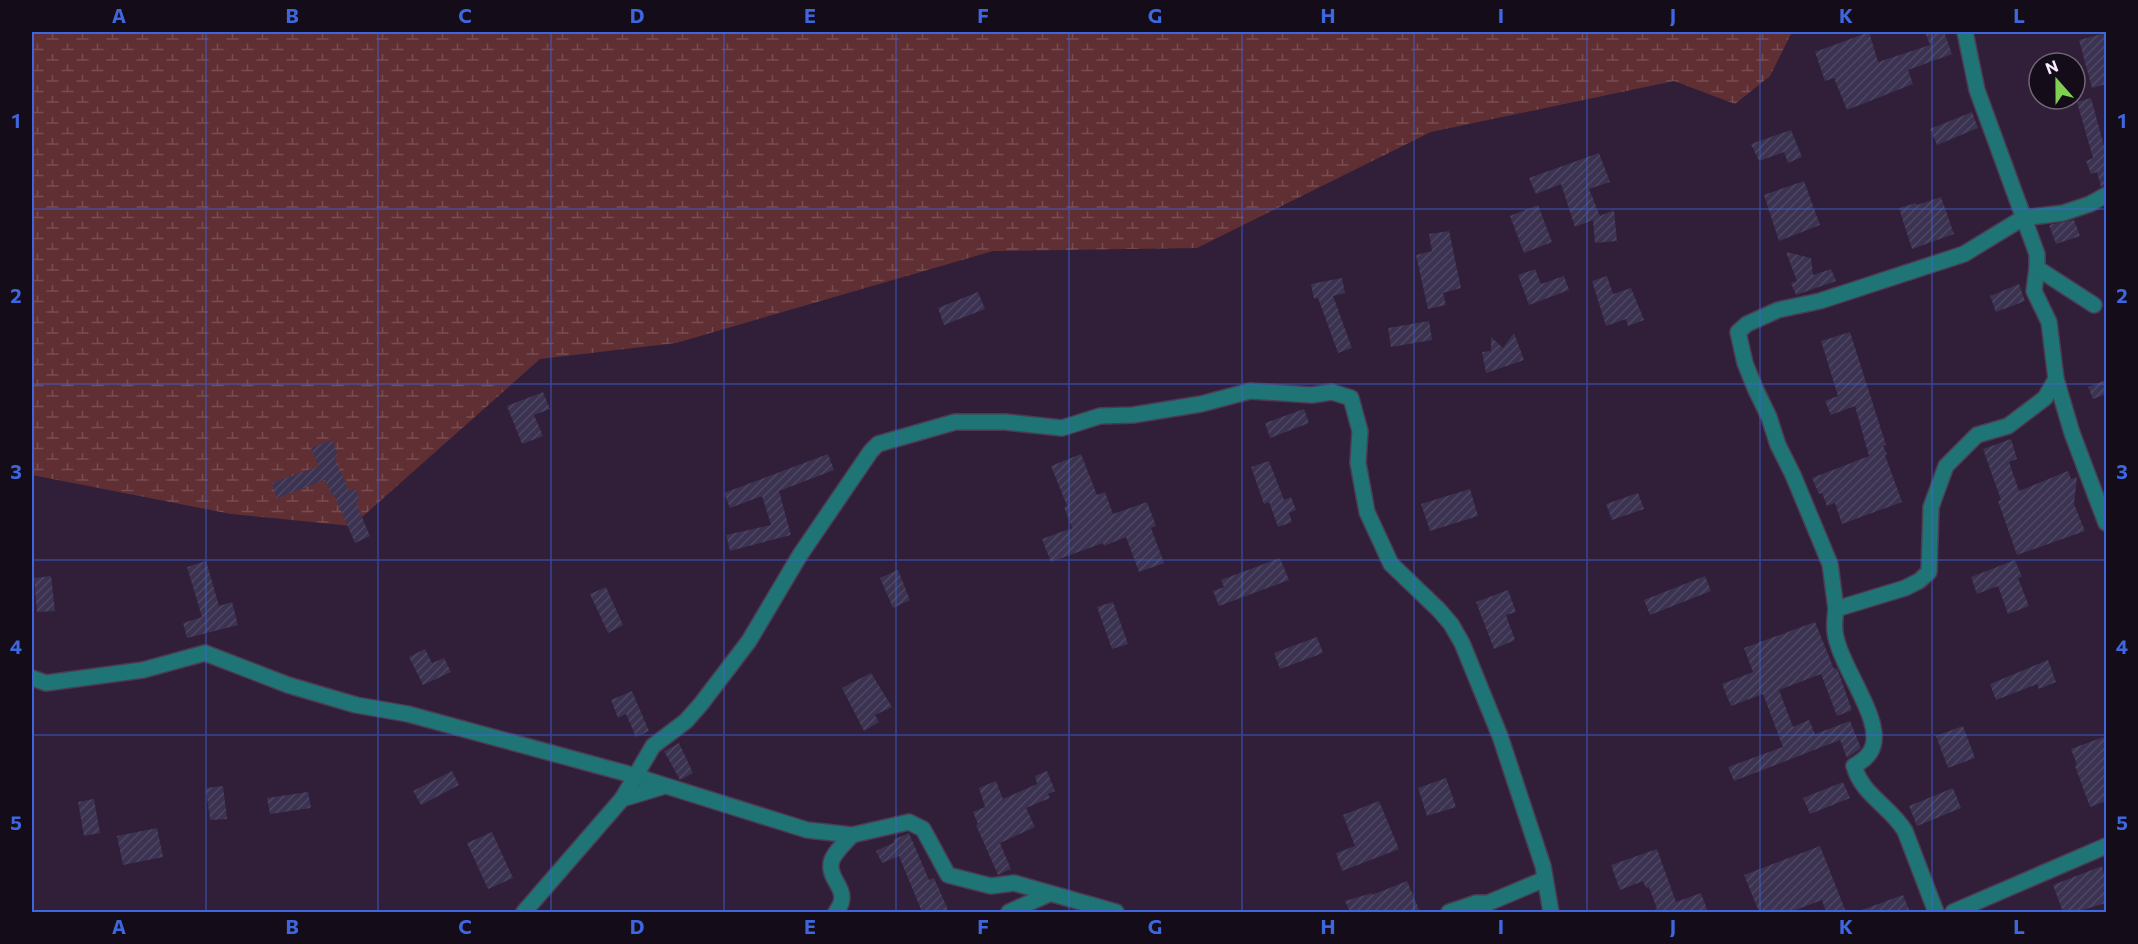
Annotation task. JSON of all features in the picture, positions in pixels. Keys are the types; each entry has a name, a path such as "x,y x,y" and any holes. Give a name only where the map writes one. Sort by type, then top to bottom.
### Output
{"street":[{"path":"1965,32 1977,90 2037,254 2034,291 2049,322 2056,379 2072,433 2106,524"},
{"path":"1936,912 1899,820 1873,798 1857,777 1854,766 1866,758 1873,746 1873,727 1868,710 1854,684 1835,634 1836,609 1830,564 1745,363 1738,332 1746,324 1778,310 1820,301 1965,254 2023,218 2063,213 2090,204 2106,195"},
{"path":"2037,268 2094,305"},
{"path":"1836,609 1905,588 1919,581 1929,572 1931,507 1946,466 1977,435 2008,426 2045,398 2056,379"},
{"path":"524,912 622,799 654,746 686,721 701,704 748,640 800,555 870,451 878,444 955,422 1005,422 1062,428 1100,416 1134,415 1201,404 1250,391 1312,395 1332,392 1352,398 1360,431 1358,463 1367,512 1391,564 1439,610 1451,624 1462,643 1500,736 1543,866 1551,912"},
{"path":"32,678 46,683 143,670 206,653 288,686 356,705 408,714 635,777 807,830 852,835 909,822 923,829 948,875 991,886 1014,883 1116,912"},
{"path":"622,799 665,786"},
{"path":"836,912 841,906 842,897 831,864 852,835"},
{"path":"1953,912 2106,846"},
{"path":"1449,912 1476,908 1545,879"},
{"path":"1009,912 1049,894"}],"green space":[{"path":"32,32 1792,32 1770,76 1735,104 1674,81 1431,132 1197,248 993,251 676,343 540,359 352,526 231,514 32,475"}],"building":[{"path":"1869,32 1878,62 1930,45 1925,32 1944,32 1952,54 1908,70 1913,84 1847,110 1834,78 1825,81 1815,52"},
{"path":"2106,33 2106,84 2092,88 2087,70 2087,51 2082,51 2079,40"},
{"path":"2091,98 2106,153 2106,185 2101,187 2097,172 2091,174 2086,161 2093,158 2080,111 2087,111 2087,99"},
{"path":"1972,112 1978,128 1937,145 1930,129"},
{"path":"1791,130 1802,157 1788,163 1784,152 1759,161 1751,144"},
{"path":"1599,153 1610,182 1589,189 1600,216 1614,210 1617,241 1595,243 1593,220 1575,227 1561,184 1536,194 1529,178"},
{"path":"1804,181 1820,225 1779,241 1764,195"},
{"path":"1941,197 1954,234 1912,249 1899,208"},
{"path":"1538,205 1552,242 1524,253 1510,216"},
{"path":"2074,220 2080,236 2056,244 2049,225"},
{"path":"1449,231 1461,288 1443,293 1446,305 1428,309 1416,255 1432,251 1429,234"},
{"path":"1786,252 1811,258 1813,275 1831,269 1836,281 1796,295 1791,283 1797,281"},
{"path":"1535,269 1541,284 1564,276 1569,290 1529,305 1518,275"},
{"path":"1607,276 1613,294 1631,288 1644,320 1628,326 1626,319 1606,326 1592,281"},
{"path":"1342,278 1345,293 1333,296 1352,348 1338,353 1318,298 1314,299 1311,284"},
{"path":"2019,284 2025,301 1996,312 1990,296"},
{"path":"978,292 985,309 944,325 938,308"},
{"path":"1429,321 1432,340 1391,347 1388,328"},
{"path":"1850,332 1886,445 1883,446 1887,454 1885,455 1902,502 1842,524 1835,503 1827,506 1812,478 1869,456 1855,406 1831,415 1825,401 1838,396 1821,341"},
{"path":"1514,333 1524,360 1486,373 1482,352 1491,351 1491,337 1503,348"},
{"path":"2106,380 2106,394 2093,399 2088,387"},
{"path":"543,392 550,409 534,415 543,436 522,444 507,406"},
{"path":"1304,409 1309,423 1270,438 1265,423"},
{"path":"2011,439 2017,459 2009,462 2019,491 2068,471 2071,479 2077,477 2074,504 2085,531 2017,555 1983,449"},
{"path":"332,440 338,455 334,457 349,491 355,488 360,501 356,503 370,536 355,543 325,480 277,498 272,483 319,466 311,448"},
{"path":"828,454 834,470 779,491 791,535 730,551 726,535 771,525 762,496 730,508 724,493"},
{"path":"1081,454 1097,495 1105,492 1113,514 1147,502 1156,526 1151,528 1164,563 1139,572 1126,537 1051,562 1042,539 1072,528 1064,507 1067,506 1051,466"},
{"path":"1269,461 1284,500 1291,497 1296,510 1289,513 1292,522 1278,527 1269,502 1264,504 1251,467"},
{"path":"1470,489 1478,516 1430,531 1421,504"},
{"path":"1638,493 1644,509 1612,520 1606,504"},
{"path":"1280,558 1289,580 1219,606 1213,591 1224,587 1221,580"},
{"path":"2015,560 2022,577 2018,578 2029,606 2008,614 1998,586 1977,594 1971,577"},
{"path":"206,561 219,606 232,602 238,625 187,638 183,623 202,617 187,567"},
{"path":"898,570 910,600 893,608 880,578"},
{"path":"51,576 55,611 37,612 34,578"},
{"path":"1705,576 1711,591 1650,615 1644,600"},
{"path":"606,587 623,625 608,633 590,594"},
{"path":"1508,590 1516,612 1506,615 1515,640 1494,649 1476,602"},
{"path":"1113,602 1128,644 1112,649 1097,607"},
{"path":"1815,622 1834,669 1837,668 1852,710 1837,716 1821,674 1779,690 1793,727 1809,720 1815,734 1850,721 1861,748 1847,758 1840,740 1734,781 1728,767 1783,747 1763,694 1731,706 1722,684 1753,672 1744,648"},
{"path":"1317,637 1323,653 1280,669 1274,653"},
{"path":"425,649 432,663 444,658 451,672 423,685 409,657"},
{"path":"2048,660 2056,682 2039,689 2037,684 1996,700 1990,684"},
{"path":"871,673 892,707 875,715 879,722 864,731 842,688"},
{"path":"632,691 649,731 636,737 626,714 618,718 611,700"},
{"path":"1963,726 1975,758 1948,768 1936,736"},
{"path":"2106,736 2106,801 2090,807 2071,749"},
{"path":"679,743 693,773 680,780 664,751"},
{"path":"452,771 459,785 421,805 413,791"},
{"path":"1047,771 1055,791 1048,794 1050,798 1026,808 1035,827 1000,843 1011,869 998,875 976,825 978,824 973,812 985,807 979,788 996,781 1003,799 1037,784 1035,776"},
{"path":"1446,778 1456,807 1427,816 1418,788"},
{"path":"1843,782 1850,798 1810,814 1803,798"},
{"path":"223,786 227,819 210,820 206,788"},
{"path":"1953,788 1961,808 1917,826 1909,806"},
{"path":"308,792 311,808 270,814 267,798"},
{"path":"94,799 100,833 84,836 78,802"},
{"path":"1379,801 1399,849 1342,871 1336,853 1355,846 1343,815"},
{"path":"157,828 163,857 123,865 117,836"},
{"path":"492,832 513,878 488,889 467,843"},
{"path":"909,833 929,880 934,878 949,912 922,912 899,856 882,863 876,851"},
{"path":"1820,846 1846,912 1826,912 1822,900 1790,912 1759,912 1744,875"},
{"path":"1657,849 1676,902 1701,893 1708,912 1651,912 1657,909 1649,887 1646,888 1643,881 1620,890 1611,865"},
{"path":"2102,866 2106,880 2106,903 2076,912 2063,912 2053,885"},
{"path":"1407,881 1420,912 1350,912 1345,901 1372,893 1372,895"},
{"path":"1903,895 1910,912 1859,912 1859,911"}]}
